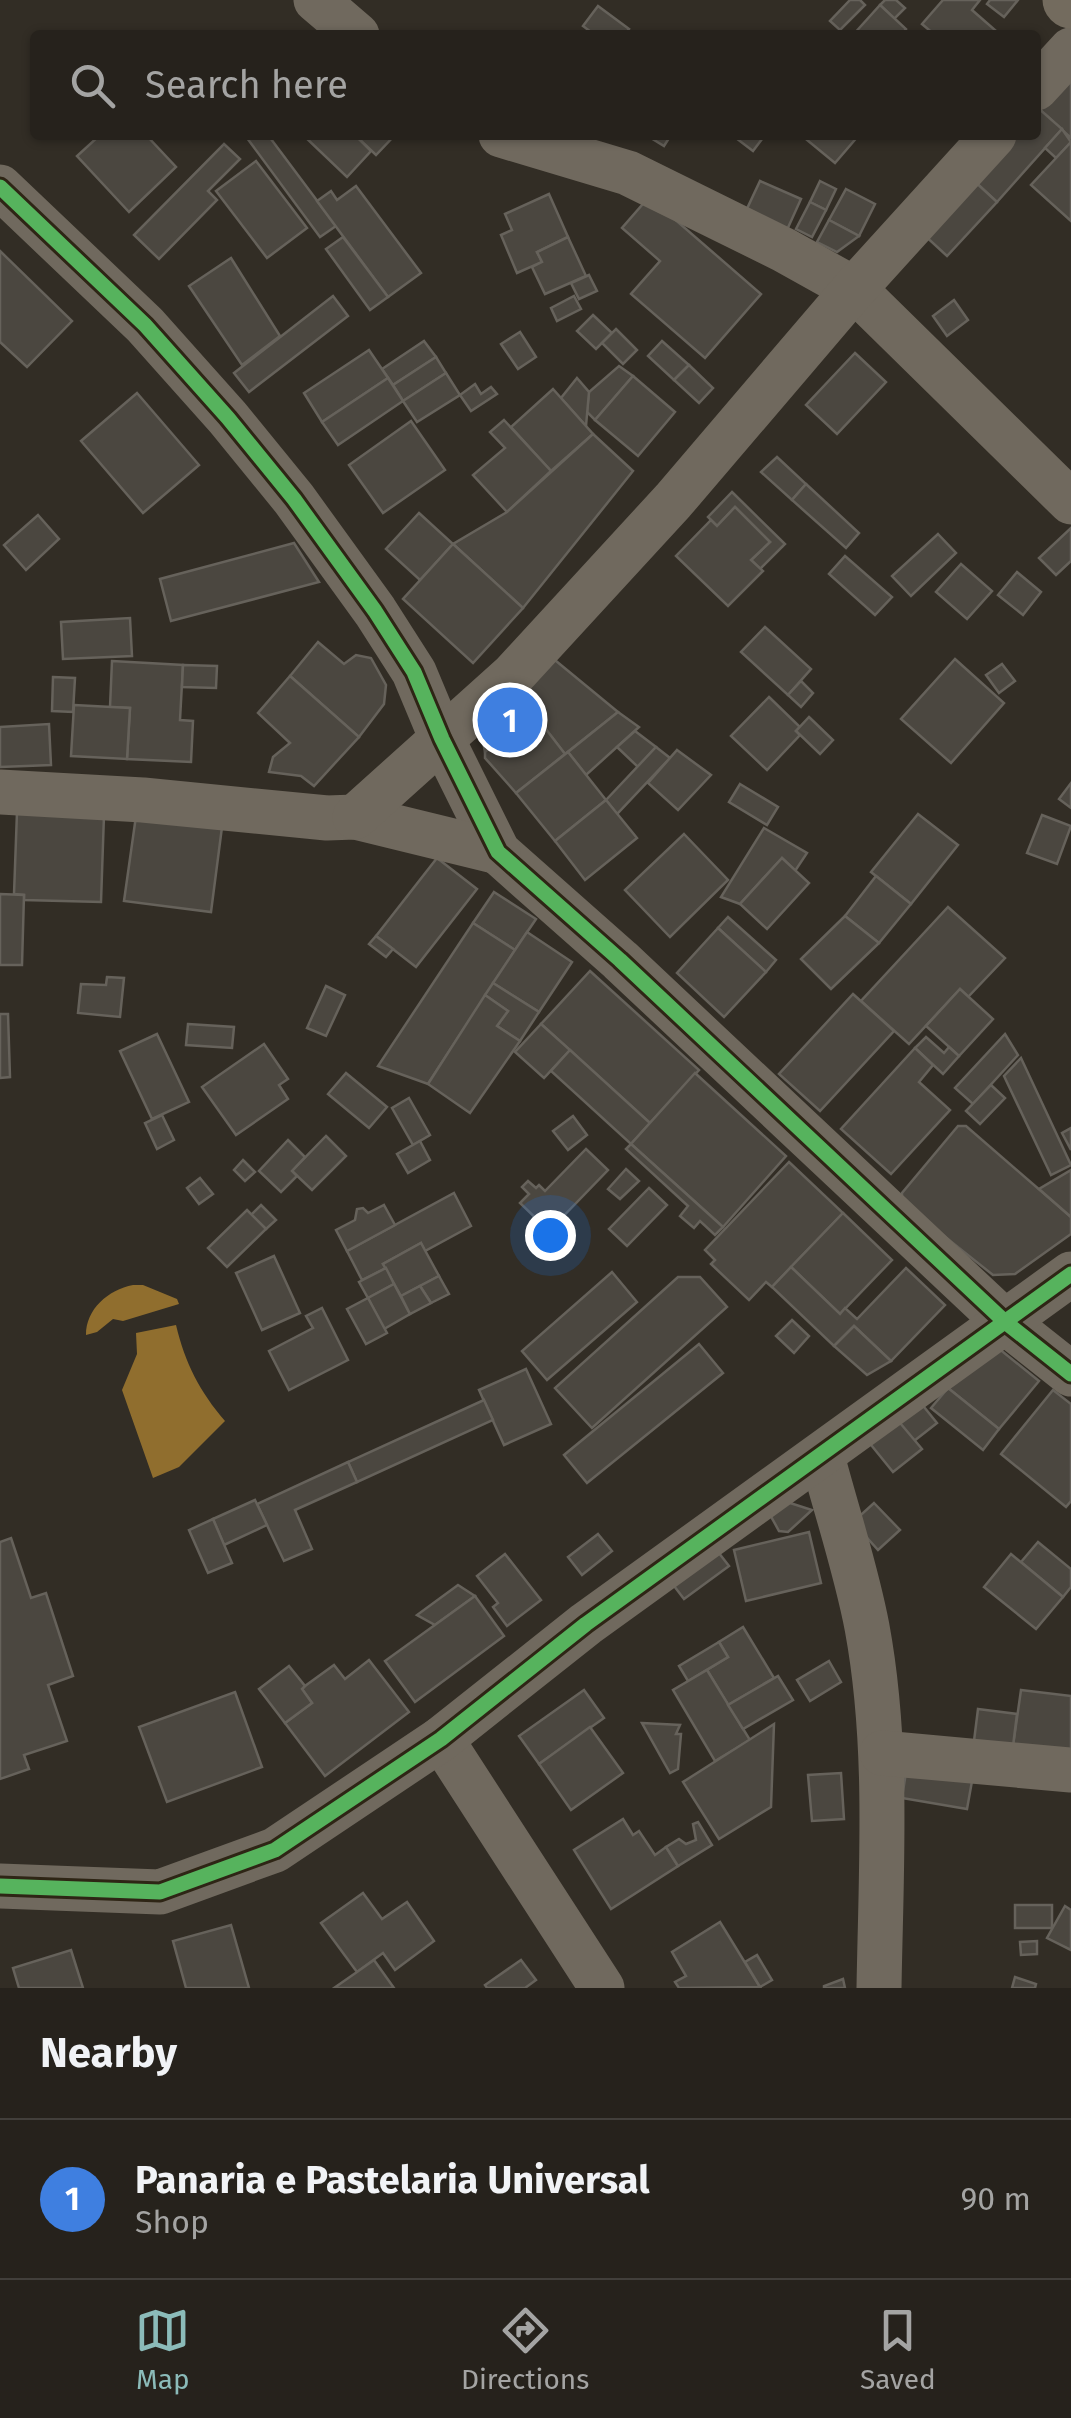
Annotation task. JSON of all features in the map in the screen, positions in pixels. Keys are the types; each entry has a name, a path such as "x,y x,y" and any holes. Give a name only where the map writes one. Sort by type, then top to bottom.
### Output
{"street":[{"path":"316,0 351,30"},
{"path":"1041,83 1071,50"},
{"path":"518,140 628,173 784,250 854,290 1071,502"},
{"path":"355,817 513,674 673,501 989,140"},
{"path":"0,187 145,325 294,499 414,672 498,852 620,960 1004,1321 1071,1374"},
{"path":"0,792 355,817 498,852"},
{"path":"0,1886 160,1892 275,1850 441,1739 586,1624 1071,1274"},
{"path":"822,1456 867,1628 882,1753 879,1988"},
{"path":"441,1739 602,1988"},
{"path":"882,1753 1071,1770"}],"shaded area":[{"path":"133,1285 143,1285 177,1299 179,1304 123,1321 113,1319 97,1332 86,1335 90,1317 100,1302"},
{"path":"176,1325 194,1376 225,1421 179,1467 153,1478 122,1390 137,1354 136,1333"}],"building":[{"path":"850,0 860,0 865,5 840,30 830,21"},
{"path":"885,0 896,0 905,8 894,19 880,5"},
{"path":"943,0 980,0 972,10 995,30 929,30 922,24"},
{"path":"990,0 1018,0 1004,17 987,4"},
{"path":"880,5 906,29 905,30 858,30"},
{"path":"598,6 629,29 588,30 583,26"},
{"path":"1071,70 1071,138 1041,111 1041,103"},
{"path":"1041,111 1062,129 997,202 972,179 1007,140 1041,140"},
{"path":"1062,129 1071,142 1056,158 1045,148"},
{"path":"95,140 151,140 176,167 129,212 77,156"},
{"path":"248,140 272,140 336,226 320,237"},
{"path":"308,140 360,140 371,151 347,177"},
{"path":"360,140 390,140 376,155"},
{"path":"739,140 761,140 753,151"},
{"path":"807,140 855,140 835,163"},
{"path":"1071,142 1071,221 1031,185"},
{"path":"224,144 240,159 208,191 217,200 159,259 134,235"},
{"path":"256,161 307,228 267,258 216,191"},
{"path":"972,179 997,202 947,256 922,233"},
{"path":"760,181 801,199 786,232 745,213"},
{"path":"820,181 836,189 826,210 810,202"},
{"path":"356,186 421,273 388,297 317,201 331,191 337,200"},
{"path":"846,189 875,204 859,236 829,220"},
{"path":"549,194 568,237 537,252 542,262 517,273 501,235 512,230 505,214"},
{"path":"649,197 761,294 705,358 631,294 660,261 622,228"},
{"path":"810,202 826,210 812,237 796,229"},
{"path":"829,220 859,236 837,252 817,242"},
{"path":"343,237 388,297 370,310 326,249"},
{"path":"568,237 586,276 545,294 532,267 542,262 537,252"},
{"path":"0,251 72,321 27,367 0,342"},
{"path":"231,258 280,336 242,365 189,286"},
{"path":"589,275 597,291 579,299 571,283"},
{"path":"333,296 348,316 249,392 234,373"},
{"path":"574,296 581,309 557,321 551,308"},
{"path":"954,300 968,320 947,336 933,316"},
{"path":"593,315 612,333 596,349 577,331"},
{"path":"616,329 637,350 623,364 602,343"},
{"path":"520,332 536,357 518,369 501,344"},
{"path":"424,341 436,357 393,385 382,369"},
{"path":"662,341 689,365 674,380 648,356"},
{"path":"369,350 388,378 322,422 304,393"},
{"path":"855,353 886,382 837,434 806,405"},
{"path":"436,357 446,373 403,401 393,385"},
{"path":"689,365 713,388 699,403 674,380"},
{"path":"619,366 633,376 595,420 587,412 589,392"},
{"path":"446,373 460,395 417,422 403,401"},
{"path":"633,376 675,412 638,456 595,420"},
{"path":"388,378 403,401 338,445 322,422"},
{"path":"577,378 589,392 586,426 561,398"},
{"path":"475,384 481,394 491,387 497,394 471,411 460,395"},
{"path":"553,389 593,434 551,471 511,427"},
{"path":"137,393 199,465 143,513 81,441"},
{"path":"504,420 551,471 507,512 473,475 505,448 490,432"},
{"path":"411,421 445,470 383,513 349,465"},
{"path":"593,434 633,471 523,608 453,544 507,512"},
{"path":"777,457 806,484 792,500 761,472"},
{"path":"806,484 859,533 846,548 792,500"},
{"path":"732,492 785,544 760,569 751,560 770,542 735,507 717,526 708,517"},
{"path":"735,507 770,542 751,560 763,571 728,606 676,556 711,520 717,526"},
{"path":"419,513 453,544 420,580 386,549"},
{"path":"38,515 59,539 26,570 4,545"},
{"path":"1071,528 1071,561 1056,575 1039,558"},
{"path":"938,534 956,553 911,596 892,576"},
{"path":"294,543 319,582 171,621 160,579"},
{"path":"453,544 523,608 473,663 403,599"},
{"path":"845,556 892,597 875,615 829,574"},
{"path":"961,564 992,591 967,619 936,592"},
{"path":"1017,572 1041,592 1023,615 998,595"},
{"path":"130,618 132,656 63,659 61,622"},
{"path":"765,627 811,669 788,695 741,652"},
{"path":"318,642 344,664 356,655 371,658 386,685 384,704 359,737 290,676"},
{"path":"550,656 618,712 565,754 516,691"},
{"path":"955,659 1004,703 951,763 901,719"},
{"path":"112,661 183,665 180,720 193,721 191,762 127,759 130,708 110,707"},
{"path":"1002,664 1015,681 999,693 986,675"},
{"path":"183,665 217,666 216,688 182,687"},
{"path":"290,676 359,737 314,786 301,776 269,772 273,757 290,743 258,713"},
{"path":"53,677 75,678 73,712 52,711"},
{"path":"801,681 813,693 801,707 788,695"},
{"path":"516,691 532,711 485,752 483,742 495,715"},
{"path":"769,697 800,727 796,731 800,735 767,770 731,736"},
{"path":"74,705 130,708 127,759 71,756"},
{"path":"532,711 565,754 516,793 485,758 485,752"},
{"path":"618,712 639,727 586,775 568,752"},
{"path":"809,717 833,740 820,754 796,731"},
{"path":"49,724 51,765 0,767 0,727"},
{"path":"635,731 656,747 638,767 617,747"},
{"path":"656,747 670,758 617,814 606,800"},
{"path":"677,750 711,775 678,810 648,783"},
{"path":"568,752 606,800 555,841 516,793"},
{"path":"1071,783 1071,808 1059,799"},
{"path":"740,784 778,807 767,825 729,802"},
{"path":"606,800 637,838 585,880 555,841"},
{"path":"17,812 104,815 101,902 24,900 24,895 14,894"},
{"path":"918,814 958,845 911,904 871,872"},
{"path":"1042,815 1071,826 1057,864 1027,853"},
{"path":"136,816 222,827 211,912 124,901"},
{"path":"764,828 807,853 795,871 782,858 740,904 721,897"},
{"path":"684,834 728,880 670,937 625,890"},
{"path":"437,858 477,889 416,967 376,936"},
{"path":"782,858 809,883 767,929 740,904"},
{"path":"876,876 911,904 879,943 845,916"},
{"path":"494,892 536,919 515,950 473,923"},
{"path":"0,894 24,895 22,965 0,965"},
{"path":"948,907 1005,958 968,997 960,989 909,1044 861,1001"},
{"path":"845,916 879,943 831,989 801,959"},
{"path":"728,917 776,960 766,972 718,928"},
{"path":"473,923 515,950 428,1084 378,1066"},
{"path":"718,928 766,972 724,1017 677,973"},
{"path":"527,932 572,962 539,1012 493,983"},
{"path":"376,936 393,949 386,957 369,944"},
{"path":"590,971 699,1070 650,1123 541,1024"},
{"path":"107,977 124,978 120,1017 78,1013 81,984 106,985"},
{"path":"493,983 539,1012 520,1041 497,1026 508,1011 485,995"},
{"path":"326,986 345,995 326,1036 307,1028"},
{"path":"960,989 993,1019 959,1056 926,1026"},
{"path":"853,994 894,1031 820,1111 779,1074"},
{"path":"485,995 508,1011 497,1026 520,1041 470,1113 428,1084"},
{"path":"0,1014 8,1014 10,1077 0,1078"},
{"path":"188,1024 234,1027 232,1048 186,1045"},
{"path":"541,1024 570,1050 544,1078 515,1052"},
{"path":"157,1034 189,1102 152,1119 120,1051"},
{"path":"1005,1034 1018,1055 973,1104 955,1088"},
{"path":"926,1037 944,1053 949,1047 959,1056 943,1074 915,1048"},
{"path":"264,1044 288,1079 279,1085 288,1099 236,1135 202,1087"},
{"path":"915,1048 933,1065 919,1082 950,1110 891,1174 841,1129"},
{"path":"570,1050 650,1123 631,1144 551,1071"},
{"path":"1021,1058 1071,1165 1051,1175 1004,1076"},
{"path":"346,1073 387,1107 369,1128 328,1094"},
{"path":"695,1073 786,1156 723,1227 631,1144"},
{"path":"991,1085 1005,1098 980,1124 966,1111"},
{"path":"409,1098 430,1135 413,1145 392,1108"},
{"path":"162,1115 174,1140 157,1149 145,1123"},
{"path":"573,1116 587,1135 568,1150 553,1131"},
{"path":"958,1126 966,1126 1071,1217 1071,1234 1015,1274 993,1275 902,1199 902,1193"},
{"path":"1071,1128 1071,1150 1062,1133"},
{"path":"326,1136 346,1156 312,1190 292,1171"},
{"path":"288,1140 305,1157 292,1171 297,1176 281,1192 259,1171"},
{"path":"420,1141 430,1160 408,1173 397,1154"},
{"path":"631,1144 723,1227 715,1235 700,1221 694,1228 680,1216 688,1206 626,1149"},
{"path":"586,1149 608,1170 549,1231 520,1203 529,1194 522,1187 528,1181 545,1191"},
{"path":"243,1160 255,1172 245,1181 234,1170"},
{"path":"789,1162 843,1213 772,1287 766,1282 749,1300 711,1264 715,1260 705,1250"},
{"path":"626,1169 639,1181 620,1199 608,1189"},
{"path":"1071,1170 1071,1217 1039,1189"},
{"path":"200,1178 213,1194 199,1204 187,1188"},
{"path":"649,1188 667,1205 627,1246 609,1229"},
{"path":"454,1193 471,1226 425,1251 421,1243 362,1280 347,1251"},
{"path":"261,1205 276,1220 266,1229 251,1215"},
{"path":"384,1205 395,1225 347,1251 336,1230 355,1220 357,1209 368,1213"},
{"path":"247,1210 266,1229 227,1267 208,1248"},
{"path":"843,1213 892,1260 840,1314 791,1267"},
{"path":"421,1243 439,1276 401,1296 383,1264"},
{"path":"274,1256 300,1313 262,1330 236,1273"},
{"path":"791,1267 840,1314 845,1308 857,1319 906,1268 945,1305 891,1361 854,1326 834,1346 772,1287"},
{"path":"386,1268 394,1284 368,1298 359,1282"},
{"path":"612,1272 637,1302 547,1380 522,1351"},
{"path":"439,1276 449,1294 431,1303 420,1286"},
{"path":"678,1277 700,1277 727,1307 592,1428 555,1388"},
{"path":"394,1284 410,1314 384,1329 368,1298"},
{"path":"420,1286 431,1303 410,1314 401,1296"},
{"path":"368,1298 387,1333 366,1344 347,1309"},
{"path":"322,1308 348,1360 289,1390 269,1351 313,1328 306,1316"},
{"path":"792,1320 809,1336 794,1353 776,1336"},
{"path":"854,1326 891,1361 867,1375 834,1346"},
{"path":"987,1339 1039,1381 999,1429 948,1388"},
{"path":"699,1344 723,1373 587,1483 564,1455"},
{"path":"526,1369 551,1424 504,1445 479,1390"},
{"path":"948,1388 999,1429 983,1450 931,1408"},
{"path":"1053,1390 1071,1404 1071,1501 1066,1507 1001,1454"},
{"path":"484,1400 493,1420 357,1482 348,1462"},
{"path":"920,1402 937,1423 914,1441 897,1420"},
{"path":"895,1417 922,1449 893,1472 867,1440"},
{"path":"348,1462 357,1482 295,1510 312,1549 284,1561 257,1504"},
{"path":"255,1500 267,1525 224,1545 213,1519"},
{"path":"787,1502 812,1510 788,1532 779,1531 768,1511"},
{"path":"874,1503 900,1530 878,1550 853,1522"},
{"path":"213,1519 232,1563 208,1573 189,1530"},
{"path":"809,1532 821,1583 746,1601 734,1550"},
{"path":"598,1534 612,1551 582,1575 568,1557"},
{"path":"11,1538 31,1598 46,1593 73,1676 48,1685 67,1741 24,1755 29,1769 0,1779 0,1542"},
{"path":"1038,1542 1071,1569 1071,1587 1063,1597 1021,1562"},
{"path":"715,1548 729,1566 684,1599 671,1582"},
{"path":"505,1554 541,1600 507,1626 493,1607 498,1603 477,1576"},
{"path":"1011,1554 1063,1597 1036,1629 984,1587"},
{"path":"458,1585 475,1596 435,1625 417,1615"},
{"path":"475,1596 504,1636 415,1702 385,1661"},
{"path":"743,1627 774,1678 728,1705 707,1670 728,1657 719,1642"},
{"path":"719,1642 728,1657 688,1681 679,1666"},
{"path":"369,1660 409,1712 325,1776 285,1723 312,1703 302,1689 305,1686 334,1665 345,1679"},
{"path":"829,1661 841,1682 810,1701 797,1680"},
{"path":"289,1666 305,1686 302,1689 312,1703 285,1723 259,1689"},
{"path":"707,1670 750,1740 715,1761 673,1690"},
{"path":"778,1676 793,1700 743,1729 728,1705"},
{"path":"584,1690 604,1718 539,1764 519,1736"},
{"path":"1021,1690 1071,1696 1071,1753 1013,1746"},
{"path":"235,1692 262,1767 167,1802 139,1727"},
{"path":"978,1709 1017,1714 1013,1746 974,1741"},
{"path":"642,1723 680,1725 676,1734 681,1734 678,1769 670,1773"},
{"path":"774,1724 771,1807 719,1839 683,1782"},
{"path":"590,1727 623,1773 571,1810 539,1764"},
{"path":"908,1759 974,1770 967,1809 902,1798"},
{"path":"841,1773 844,1819 812,1821 808,1775"},
{"path":"623,1819 633,1835 639,1831 655,1855 666,1847 678,1866 611,1909 574,1850"},
{"path":"698,1822 712,1845 678,1866 666,1847 679,1839 686,1844 696,1840 693,1824"},
{"path":"363,1893 382,1919 407,1902 434,1941 395,1970 383,1953 357,1972 321,1923"},
{"path":"1015,1905 1052,1905 1052,1928 1015,1928"},
{"path":"1065,1906 1071,1910 1071,1950 1047,1938"},
{"path":"720,1922 760,1987 679,1988 675,1982 686,1976 672,1952"},
{"path":"231,1925 249,1988 186,1988 173,1941"},
{"path":"1037,1941 1037,1954 1021,1955 1020,1942"},
{"path":"71,1950 83,1988 19,1988 13,1968"},
{"path":"757,1955 772,1980 760,1987 745,1962"},
{"path":"374,1960 394,1988 334,1988 357,1972"},
{"path":"521,1960 536,1980 525,1988 487,1988 485,1985"},
{"path":"1015,1977 1036,1984 1035,1988 1012,1988"},
{"path":"843,1979 845,1988 824,1988 824,1986"}],"cycle path":[{"path":"0,187 145,325 294,499 414,672 498,852 620,960 1004,1321 1071,1374"},
{"path":"0,1886 160,1892 275,1850 441,1739 586,1624 1071,1274"}],"place":[{"name":"Panaria e Pastelaria Universal","path":"510,720"}]}
